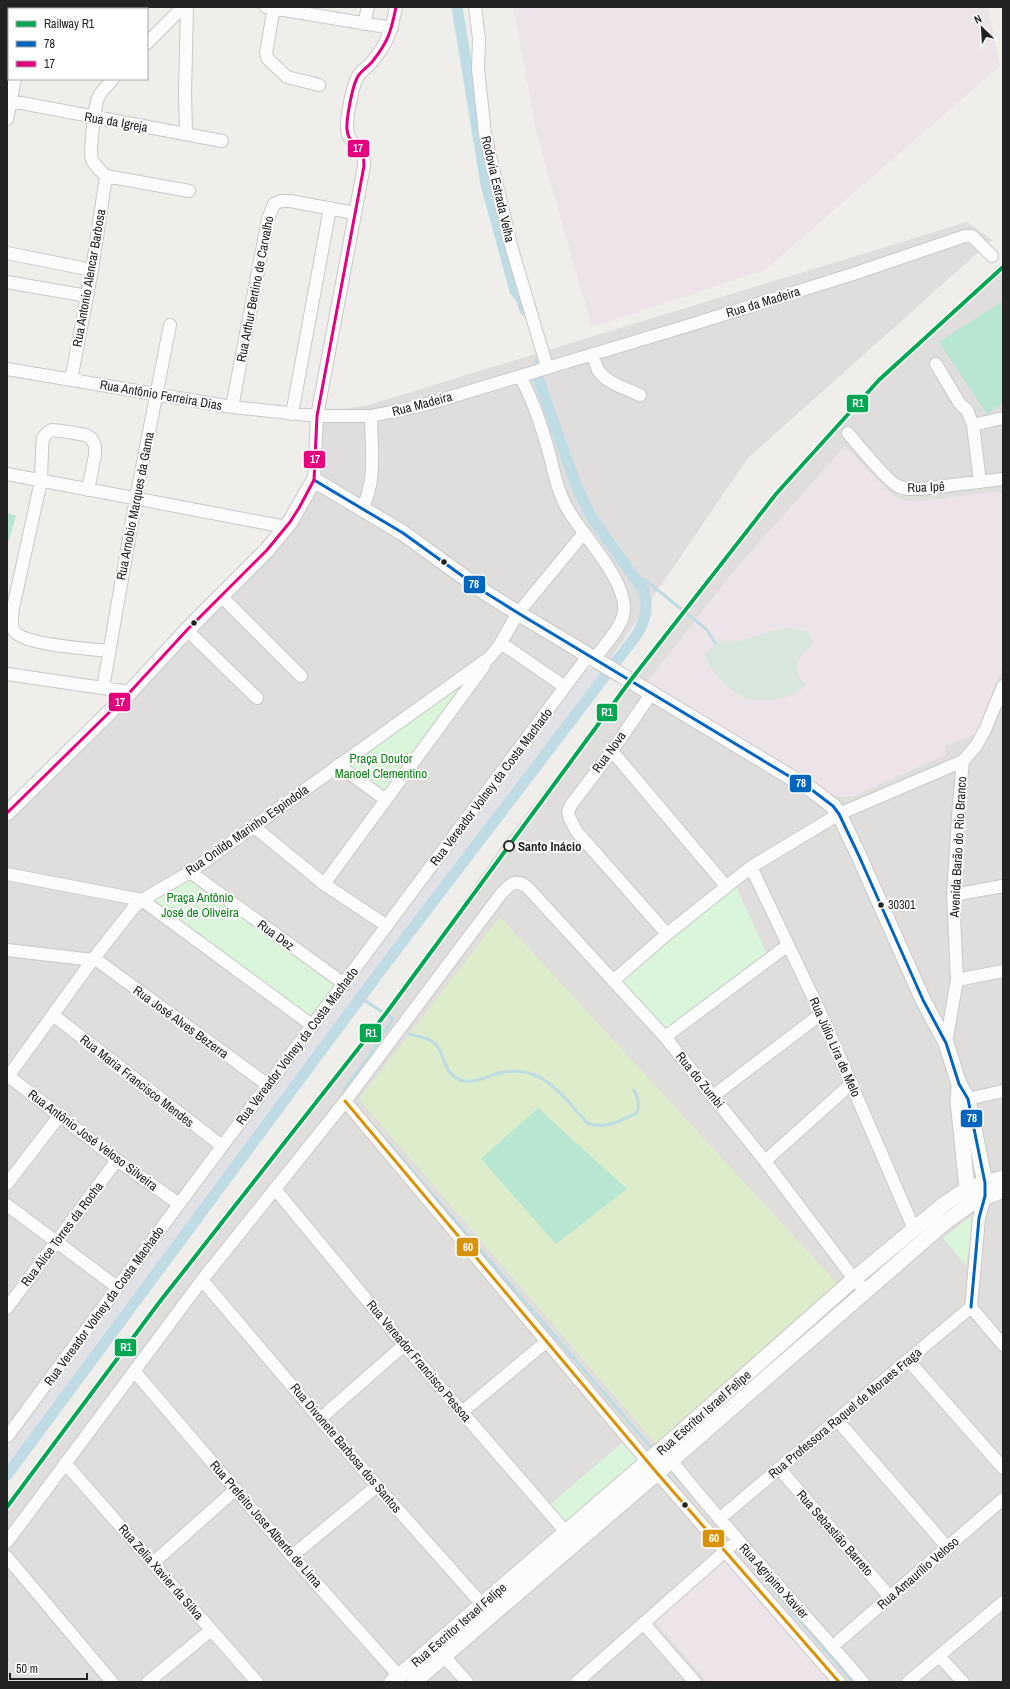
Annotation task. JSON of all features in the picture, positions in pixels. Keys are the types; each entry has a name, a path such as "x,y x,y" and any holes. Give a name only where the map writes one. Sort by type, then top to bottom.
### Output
{"street":[{"path":"148,42 183,7"},
{"path":"186,134 185,93 187,7"},
{"path":"319,85 287,77 268,59 266,53 272,7 392,28"},
{"path":"364,24 368,7"},
{"path":"7,813 130,692 187,630 267,550 299,508 314,480 317,416 364,166 364,158 361,151 351,140 348,134 348,114 358,76 382,51 392,28 396,7"},
{"name":"Rodovia Estrada Velha","path":"475,7 479,39 478,69 485,134 512,249 545,367"},
{"path":"7,119 15,80"},
{"path":"112,80 98,98 91,150 92,159 106,176 189,191"},
{"name":"Rua da Igreja","path":"11,101 222,141"},
{"name":"Rua Antonio Alencar Barbosa","path":"70,380 92,270 106,176"},
{"name":"Rua Arthur Bertino de Carvalho","path":"232,407 270,210 274,204 281,200 354,213"},
{"path":"292,414 330,208"},
{"name":"Rua da Madeira","path":"522,375 853,274 969,235 976,239 992,256"},
{"path":"7,253 92,270"},
{"path":"7,282 87,296"},
{"name":"Rua Arnobio Marques da Gama","path":"103,688 136,498 170,325"},
{"path":"592,354 602,375 640,395"},
{"path":"936,364 960,404 967,410 973,425 980,482"},
{"name":"Rua Antônio Ferreira Dias","path":"7,369 232,407 317,416"},
{"name":"Rua Madeira","path":"317,416 371,416 417,407 522,375"},
{"name":"Rua Vereador Volney da Costa Machado","path":"7,1437 117,1287 313,1026 343,983 565,687 600,662 619,625 624,611 622,594 567,508 556,480 538,418 522,375"},
{"path":"362,508 368,496 371,469 371,416"},
{"path":"973,425 1003,418"},
{"path":"88,490 95,455 95,446 92,439 86,435 52,430 47,433 43,438 41,481 13,608 12,625 14,632 20,636 39,642 109,651"},
{"name":"Rua Ipê","path":"848,433 896,486 906,489 920,489 1003,479"},
{"path":"7,474 286,527"},
{"path":"314,480 415,541 486,593 518,613 812,790 832,806 839,814 923,1000 946,1043 959,1084 985,1190 979,1218 971,1307 1003,1345"},
{"name":"Rua Onildo Marinho Espindola","path":"8,1076 125,917 142,900 190,872 489,658 501,643 518,613 584,533"},
{"path":"222,596 301,676"},
{"path":"187,630 257,698"},
{"path":"501,643 565,687"},
{"path":"324,884 489,658"},
{"path":"7,674 130,692"},
{"name":"Avenida Barão do Rio Branco","path":"946,1043 956,980 953,895 963,761 976,746 985,730 1003,686"},
{"name":"Rua Nova","path":"651,694 612,751 574,799 568,812 577,832 666,934"},
{"path":"612,751 726,886"},
{"path":"613,981 666,934 751,867 839,814 963,761"},
{"path":"338,765 386,800"},
{"path":"253,826 324,884 387,926"},
{"name":"Rua Júlio Lira de Melo","path":"751,867 821,1014 914,1229"},
{"name":"Rua Dez","path":"190,872 343,983"},
{"path":"7,874 142,900 313,1026"},
{"name":"Rua do Zumbi","path":"348,1098 501,894 513,883 519,882 525,884 665,1037 765,1161 854,1279 866,1291"},
{"path":"953,895 1003,886"},
{"path":"665,1037 788,944"},
{"path":"7,950 94,959"},
{"name":"Rua José Alves Bezerra","path":"94,959 268,1086"},
{"path":"956,980 1003,971"},
{"path":"713,1096 821,1014"},
{"name":"Rua Maria Francisco Mendes","path":"53,1015 222,1146"},
{"name":"Rua Antônio José Veloso Silveira","path":"8,1076 118,1160 179,1204"},
{"path":"765,1161 852,1083"},
{"path":"963,1100 1003,1091"},
{"path":"7,1542 202,1280 348,1098 547,1341 658,1473 732,1545 839,1682"},
{"path":"963,1100 969,1196 979,1218"},
{"path":"7,1184 60,1115"},
{"name":"Rua Alice Torres da Rocha","path":"7,1308 118,1160"},
{"path":"985,1190 1003,1178"},
{"name":"Rua Vereador Francisco Pessoa","path":"275,1189 404,1345 565,1531"},
{"path":"985,1190 1003,1190"},
{"name":"Rua Escritor Israel Felipe","path":"395,1679 662,1449 854,1279 914,1229 943,1205 985,1190"},
{"name":"Rua Escritor Israel Felipe","path":"414,1682 658,1473 943,1224 969,1196"},
{"path":"7,1205 117,1287"},
{"name":"Rua Divonete Barbosa dos Santos","path":"202,1280 378,1486 492,1616"},
{"name":"Rua Professora Raquel de Moraes Fraga","path":"719,1519 971,1307"},
{"path":"462,1412 547,1341"},
{"path":"320,1418 404,1345"},
{"path":"908,1360 1003,1468"},
{"name":"Rua Prefeito Jose Alberto de Lima","path":"134,1372 236,1489 395,1679"},
{"path":"837,1420 948,1548"},
{"name":"Rua Agripino Xavier","path":"662,1449 719,1519 732,1545 832,1646 862,1682"},
{"name":"Rua Zelia Xavier da Silva","path":"65,1463 257,1682"},
{"name":"Rua Sebastião Barreto","path":"779,1468 890,1598"},
{"path":"292,1556 378,1486"},
{"path":"153,1563 236,1489"},
{"name":"Rua Amaurílio Veloso","path":"832,1646 890,1598 1003,1499"},
{"path":"577,1682 732,1545"},
{"path":"7,1557 112,1682"},
{"path":"908,1682 1002,1606"},
{"path":"644,1624 695,1682"},
{"path":"148,1682 211,1630"},
{"path":"444,1656 467,1682"},
{"path":"939,1656 963,1682"}],"shaded area":[{"path":"513,7 988,7 1000,66 765,270 592,327 537,136"},
{"path":"967,222 992,240 748,458 605,667 588,656 7,1435 7,814 169,658 314,488 561,639 317,479 321,412 365,406"},
{"name":"Santo Inácio","path":"1003,267 1003,479 981,481 973,425 979,483 1003,481 1003,678 985,730 1003,685 1003,1682 7,1682 7,1507 145,1321 396,999 504,842 776,494 879,380"},
{"path":"845,446 888,491 896,497 904,500 913,502 992,492 1003,493 1003,666 978,733 944,746 946,755 854,796 844,797 835,796 808,777 643,687 732,573"},
{"path":"783,628 793,628 804,631 811,636 813,641 811,647 799,659 797,667 800,678 806,685 794,694 769,700 746,698 727,686 715,674 707,661 705,654 715,643 721,641 740,641"},
{"path":"594,667 602,673 401,938 7,1470 7,1449 116,1298 584,670"},
{"path":"725,1559 832,1682 707,1682 652,1618"}],"green space":[{"path":"1003,301 1003,403 987,414 939,342"},
{"path":"7,513 16,516 7,546"},
{"name":"Praça Doutor Manoel Clementino","path":"469,676 386,799 341,765"},
{"name":"Praça Antônio José de Oliveira","path":"197,867 342,980 313,1023 144,899"},
{"path":"735,884 772,965 668,1041 618,981"},
{"path":"500,917 837,1283 656,1444 359,1099"},
{"path":"538,1108 627,1189 556,1244 481,1159"},
{"path":"975,1213 966,1265 943,1238"},
{"path":"628,1438 649,1462 568,1530 547,1507"}],"waterway":[{"path":"457,7 486,184 515,291 521,298 525,310"},
{"path":"7,1475 381,970 638,633 646,608 644,591 592,518 576,485 538,378 540,363"},
{"path":"633,578 644,579 707,630 715,643"},
{"path":"347,1094 344,1089 366,1060 393,1019 361,998"},
{"path":"409,1034 428,1039 435,1043 441,1052 447,1068 460,1080 471,1081 499,1073 516,1071 528,1073 548,1083 562,1095 587,1123 594,1125 600,1126 612,1124 637,1113 638,1101 634,1090"},
{"path":"371,1123 653,1450"},
{"path":"669,1468 685,1487"},
{"path":"767,1582 853,1682"}],"rail line":[{"name":"R1","path":"7,1507 158,1304 387,1012 630,681 776,494 879,380 1003,267"}],"transit line":[{"name":"17","path":"7,813 130,692 187,630 267,550 290,522 314,480 317,416 364,166 362,154 349,137 347,131 351,95 358,76 372,62 382,48 390,30 396,7"},
{"name":"78","path":"314,480 403,533 486,593 812,790 833,806 839,814 859,856 923,1000 946,1043 959,1084 968,1099 985,1183 985,1196 979,1218 971,1307"},
{"name":"60","path":"345,1101 657,1473 839,1682"}],"place":[{"name":"Santo Inácio","path":"509,846"},
{"name":"30301","path":"881,905"}]}
